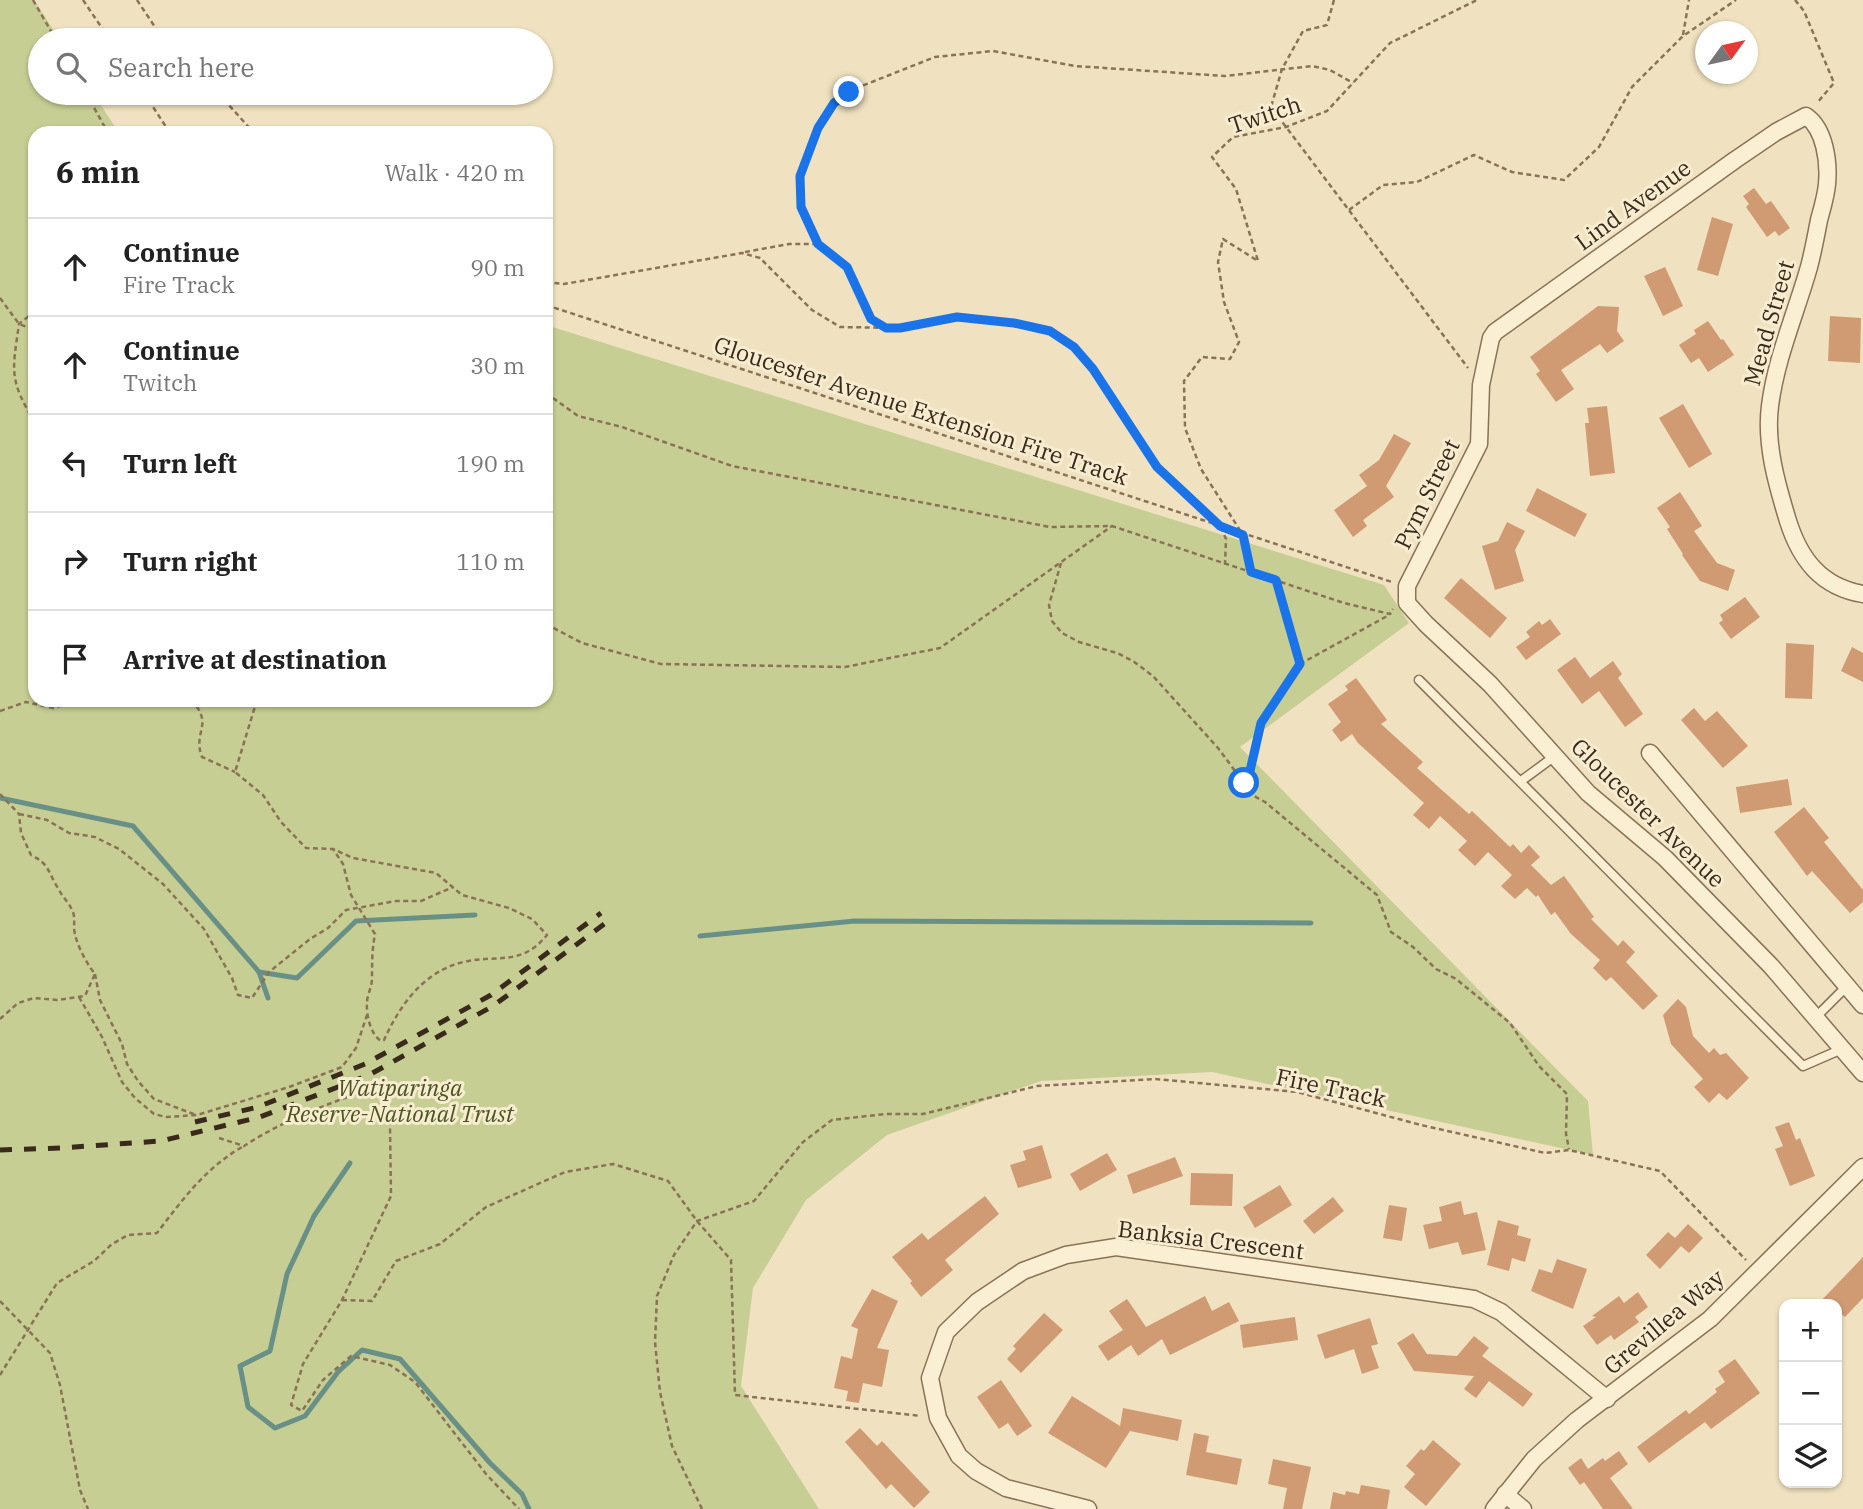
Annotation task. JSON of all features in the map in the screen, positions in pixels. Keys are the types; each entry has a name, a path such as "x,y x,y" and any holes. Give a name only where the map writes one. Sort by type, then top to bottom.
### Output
{"street":[{"name":"Lind Avenue","path":"1490,338 1735,160 1776,132 1806,116"},
{"name":"Mead Street","path":"1806,116 1820,132 1827,162 1827,184 1809,267 1777,369 1770,408 1771,449 1792,534 1810,568 1826,581 1863,594"},
{"name":"Pym Street","path":"1407,586 1479,444 1481,385 1490,338"},
{"name":"Gloucester Avenue","path":"1407,586 1407,603 1426,624 1490,684 1588,793 1665,858 1771,966 1863,1073"},
{"name":"Gloucester Avenue","path":"1650,753 1863,1006"},
{"name":"Grevillea Way","path":"1494,1509 1534,1459 1577,1420 1710,1319 1863,1167"},
{"name":"Banksia Crescent","path":"1087,1509 1006,1488 976,1471 959,1456 938,1418 930,1378 946,1332 977,1302 1023,1271 1066,1255 1116,1247 1474,1299 1500,1312 1607,1398"},
{"path":"1505,1494 1523,1509"}],"lane":[{"path":"1419,680 1802,1066 1842,1049"},
{"path":"1521,781 1555,756"},
{"path":"1816,1017 1846,987"}],"path":[{"path":"33,0 49,28"},
{"path":"83,0 102,28"},
{"path":"137,0 156,28"},
{"path":"1334,0 1327,26 1303,31 1282,69 1271,107 1481,385"},
{"name":"Twitch","path":"1251,572 1243,535 1201,469 1185,428 1184,381 1202,357 1230,359 1239,342 1224,302 1218,262 1223,239 1258,261 1236,189 1212,156 1233,137 1286,127 1327,111 1390,43 1477,0"},
{"path":"1683,36 1689,0"},
{"path":"1349,210 1383,185 1417,182 1474,155 1512,172 1564,180 1599,147 1632,87 1683,36 1735,0"},
{"path":"1795,0 1804,11 1834,83 1806,116"},
{"path":"886,328 871,319 847,267 818,244 801,207 800,176 823,120 834,103 849,92 935,57 993,51 1075,66 1225,76 1312,66 1330,70 1353,83"},
{"path":"93,105 104,126"},
{"path":"152,105 165,126"},
{"path":"229,105 248,126"},
{"path":"553,283 564,284 789,244 818,244"},
{"path":"742,253 760,258 812,310 840,327 900,328 957,317 1014,323 1050,331 1074,347 1093,369 1157,467 1220,526 1226,539 1225,564"},
{"path":"0,298 19,324 28,327"},
{"name":"Gloucester Avenue Extension Fire Track","path":"553,307 1243,535 1407,586"},
{"path":"28,317 19,324 12,369 17,393 28,411"},
{"path":"553,398 578,416 622,427 732,466 1050,527 1112,526 1344,603 1390,614"},
{"path":"553,628 582,643 660,664 845,667 940,648 1112,526"},
{"path":"1061,563 1049,605 1052,621 1062,633 1079,642 1117,653 1153,676 1218,748 1254,796 1265,802 1377,895 1391,932 1510,1023 1539,1066 1567,1094 1566,1135 1569,1150"},
{"path":"1276,580 1300,664"},
{"path":"1244,783 1250,771 1261,723 1300,664 1390,614 1407,586"},
{"path":"0,711 28,702"},
{"path":"198,707 204,720 198,747 202,757 235,772 263,795 281,822 306,848 333,849 353,858 436,873 462,895 509,908 532,919 547,935 536,949 523,954 461,962 423,983 410,994 384,1040 377,1040 370,1027 367,1003 375,934 347,885 343,864 333,849"},
{"path":"235,772 255,707"},
{"path":"0,794 19,814 47,820 69,833 95,837 119,849 163,884 204,929 232,978 238,995 252,998 277,965 328,928 346,910 396,901 421,901 453,887"},
{"path":"19,814 21,833 31,855 40,859 49,869 57,888 70,904 75,922 74,931 83,958 94,974 100,1000 138,1082 154,1099 197,1115"},
{"path":"0,1019 18,1003 34,998 57,1000 85,996 94,974"},
{"path":"79,997 103,1037 122,1082 135,1098 154,1114 166,1116 197,1115 289,1087 342,1067 356,1048 368,1013"},
{"name":"Fire Track","path":"697,1221 754,1200 803,1142 832,1121 885,1114 923,1114 1037,1086 1155,1079 1297,1092 1422,1125 1545,1153 1569,1150 1660,1171 1758,1272"},
{"path":"0,1374 57,1283 94,1261 112,1244 128,1235 158,1233 186,1194 209,1169 265,1132 308,1111 381,1085 390,1126 391,1196 342,1300 303,1364 291,1405 302,1411 323,1380 351,1356 390,1364 415,1382 486,1474 519,1509"},
{"path":"219,1138 244,1146"},
{"path":"342,1300 372,1301 396,1261 440,1244 486,1207 565,1172 613,1164 668,1181 697,1221 731,1260 735,1395 938,1418"},
{"path":"697,1221 674,1255 657,1296 655,1342 660,1392 672,1446 702,1509"},
{"path":"0,1301 50,1353 60,1385 80,1489 88,1509"}],"green space":[{"name":"Watiparinga Reserve-National Trust","path":"0,0 34,0 52,28 28,28 28,105 101,105 114,126 28,126 28,707 553,707 553,327 1384,585 1409,623 1240,747 1588,1101 1593,1155 1212,1072 1041,1081 887,1135 806,1200 753,1288 741,1386 819,1509 0,1509"}],"building":[{"path":"1754,188 1766,204 1771,201 1790,228 1779,236 1775,231 1767,237 1746,207 1749,204 1743,196"},
{"path":"1712,217 1733,224 1718,276 1697,270"},
{"path":"1665,267 1683,306 1663,316 1644,276"},
{"path":"1598,306 1619,307 1617,331 1624,341 1607,353 1600,344 1561,370 1574,389 1556,402 1536,374 1540,371 1530,357"},
{"path":"1830,316 1861,318 1860,363 1828,361"},
{"path":"1708,321 1734,355 1708,372 1699,358 1691,363 1679,345 1696,334 1694,330"},
{"path":"1683,404 1712,454 1689,468 1659,418"},
{"path":"1607,406 1615,473 1590,476 1585,423 1589,423 1587,408"},
{"path":"1394,434 1411,443 1386,486 1394,497 1363,520 1367,526 1353,537 1334,510 1367,486 1359,475 1379,460"},
{"path":"1537,488 1587,514 1575,537 1526,511"},
{"path":"1680,492 1702,526 1694,531 1717,563 1735,570 1728,591 1700,581 1667,529 1670,527 1657,508"},
{"path":"1507,522 1525,531 1515,550 1524,581 1495,590 1482,546 1498,541"},
{"path":"1461,578 1507,618 1490,638 1444,598"},
{"path":"1745,597 1760,617 1731,639 1719,623 1723,620 1720,615"},
{"path":"1550,619 1561,634 1526,660 1516,647 1530,637 1526,632 1539,621 1542,625"},
{"path":"1786,643 1814,645 1812,699 1785,698"},
{"path":"1852,647 1863,653 1863,682 1841,671"},
{"path":"1575,657 1590,678 1613,661 1622,674 1618,678 1643,714 1625,727 1599,691 1582,704 1557,670"},
{"path":"1356,678 1387,720 1381,724 1423,762 1417,768 1469,814 1472,811 1510,847 1513,844 1521,853 1529,845 1540,857 1531,865 1551,885 1564,876 1594,917 1591,919 1618,946 1623,940 1635,952 1626,962 1658,996 1643,1010 1611,977 1606,981 1593,968 1600,960 1571,934 1555,912 1551,915 1538,895 1536,897 1527,888 1515,899 1501,886 1512,875 1488,852 1475,866 1458,850 1467,841 1440,816 1429,829 1413,815 1424,803 1358,743 1352,734 1341,742 1332,730 1341,722 1328,704 1348,690 1345,686"},
{"path":"1694,708 1705,721 1717,711 1748,746 1723,768 1681,720"},
{"path":"1788,779 1792,805 1740,813 1736,787"},
{"path":"1804,807 1829,838 1824,842 1863,890 1863,902 1850,913 1812,871 1807,876 1774,832"},
{"path":"1678,999 1686,1007 1693,1036 1709,1053 1714,1048 1720,1055 1726,1053 1749,1078 1727,1100 1719,1093 1709,1103 1694,1087 1703,1079 1671,1044 1663,1015"},
{"path":"1789,1122 1796,1140 1800,1138 1815,1176 1790,1186 1775,1149 1783,1146 1775,1127"},
{"path":"1042,1145 1052,1178 1018,1188 1010,1165 1026,1160 1023,1151"},
{"path":"1107,1153 1117,1170 1080,1191 1070,1174"},
{"path":"1175,1157 1183,1176 1133,1194 1127,1175"},
{"path":"1191,1173 1233,1174 1232,1206 1190,1205"},
{"path":"1280,1185 1292,1205 1255,1228 1243,1207"},
{"path":"985,1196 999,1214 945,1260 953,1270 921,1297 910,1283 912,1281 892,1257 922,1233 928,1240"},
{"path":"1333,1197 1344,1211 1314,1234 1303,1221"},
{"path":"1461,1201 1464,1215 1477,1212 1486,1250 1462,1255 1458,1242 1429,1249 1423,1225 1442,1221 1439,1207"},
{"path":"1389,1205 1407,1208 1402,1241 1383,1238"},
{"path":"1498,1220 1519,1226 1517,1235 1531,1239 1525,1262 1512,1258 1509,1271 1487,1265"},
{"path":"1688,1224 1703,1238 1689,1253 1681,1246 1660,1269 1646,1255 1668,1232 1675,1238"},
{"path":"1863,1257 1863,1298 1845,1317 1842,1314 1842,1299 1823,1299"},
{"path":"1557,1259 1587,1269 1573,1309 1531,1291 1539,1269 1552,1273"},
{"path":"872,1289 898,1301 877,1348 889,1350 882,1387 863,1383 859,1403 846,1401 848,1391 834,1388 841,1356 852,1359 858,1329 851,1326"},
{"path":"1638,1292 1648,1307 1635,1317 1639,1322 1614,1340 1611,1335 1597,1345 1583,1326 1619,1296 1624,1303"},
{"path":"1205,1296 1212,1311 1229,1302 1239,1321 1170,1355 1162,1339 1138,1356 1131,1345 1108,1361 1098,1346 1123,1330 1109,1311 1127,1299 1146,1327"},
{"path":"1044,1313 1063,1330 1021,1373 1007,1359 1016,1349 1013,1346"},
{"path":"1295,1317 1298,1340 1243,1348 1240,1325"},
{"path":"1370,1318 1378,1344 1371,1346 1379,1368 1362,1374 1354,1349 1325,1359 1317,1335"},
{"path":"1413,1333 1427,1354 1457,1356 1474,1336 1489,1348 1482,1356 1533,1394 1523,1407 1489,1381 1476,1398 1464,1389 1474,1376 1414,1371 1397,1343"},
{"path":"1735,1359 1760,1393 1711,1429 1705,1422 1649,1463 1637,1447 1686,1410 1689,1414 1717,1392 1715,1389 1725,1382 1718,1371"},
{"path":"1001,1380 1032,1426 1017,1436 1008,1423 999,1429 977,1397"},
{"path":"1072,1396 1120,1426 1123,1408 1182,1420 1178,1441 1130,1431 1106,1468 1048,1433"},
{"path":"860,1428 877,1446 882,1441 930,1492 914,1508 891,1484 886,1489 845,1442"},
{"path":"1194,1433 1209,1436 1206,1452 1242,1459 1237,1485 1186,1475"},
{"path":"1433,1440 1461,1464 1426,1506 1404,1487 1415,1474 1406,1466"},
{"path":"1619,1451 1628,1464 1610,1478 1633,1509 1603,1509 1584,1482 1580,1485 1568,1468 1581,1458 1588,1469"},
{"path":"1273,1459 1311,1467 1302,1509 1283,1509 1287,1488 1268,1484"},
{"path":"1361,1485 1390,1490 1387,1509 1330,1509 1333,1492 1359,1494"}],"waterway":[{"path":"0,798 133,826 259,972 297,978 356,921 475,915"},
{"path":"700,936 855,921 1311,923"},
{"path":"259,972 268,998"},
{"path":"350,1163 314,1216 287,1274 270,1351 240,1366 248,1407 275,1428 305,1416 338,1372 362,1350 400,1359 490,1463 522,1494 529,1509"}],"railway":[{"path":"195,1122 258,1107 365,1064 491,995 601,913"},
{"path":"0,1150 161,1141 260,1117 369,1075 493,1006 607,922"}],"route":[{"path":"849,92 834,103 818,128 800,176 801,207 818,244 847,267 871,319 886,328 900,328 957,317 1014,323 1050,331 1074,347 1093,369 1157,467 1220,526 1243,535 1251,572 1276,580 1300,664 1261,723 1250,771 1244,783"}]}
